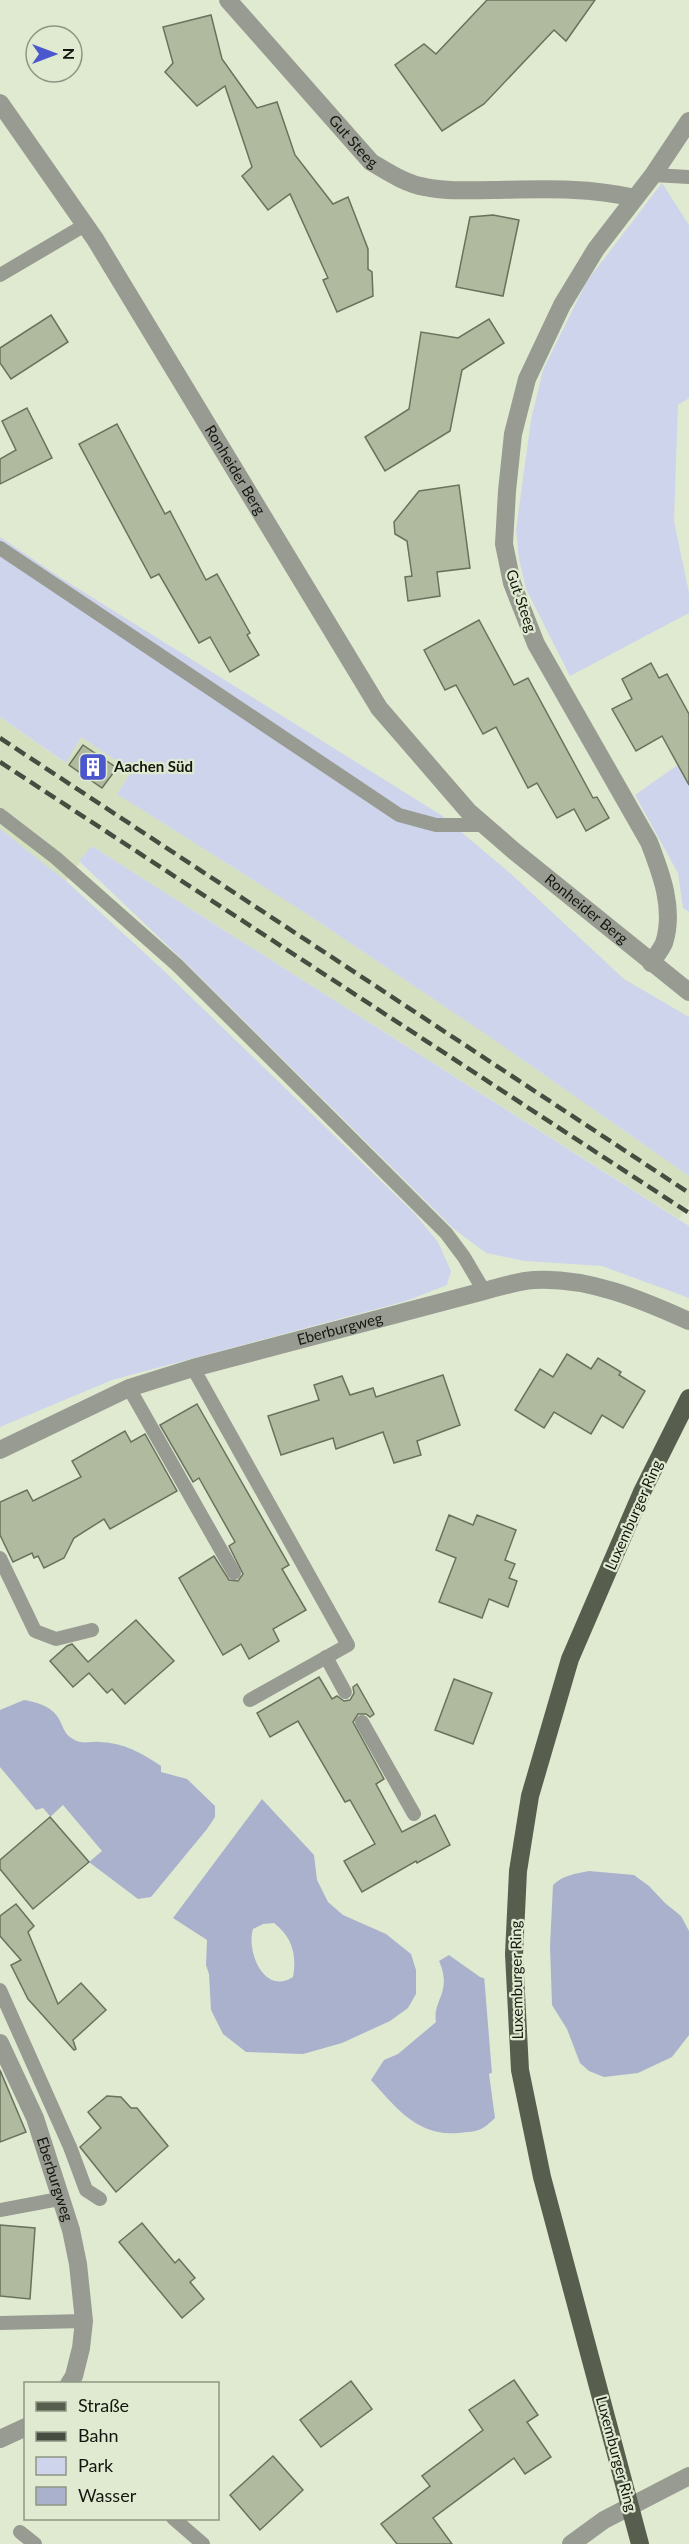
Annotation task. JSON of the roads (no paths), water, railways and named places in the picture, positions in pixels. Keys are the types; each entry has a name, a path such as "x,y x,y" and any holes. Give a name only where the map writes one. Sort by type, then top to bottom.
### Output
{"main road":[{"name":"Luxemburger Ring","path":"640,2544 542,2177 520,2070 514,1954 518,1871 530,1796 570,1659 642,1492 689,1398"}],"street":[{"name":"Gut Steeg","path":"228,0 371,162 396,176 424,187 453,190 564,189 605,191 635,198"},
{"name":"Ronheider Berg","path":"0,103 85,225 379,708 468,811 689,992"},
{"name":"Gut Steeg","path":"651,963 664,943 667,898 662,875 649,842 536,644 512,583 504,544 513,434 527,379 568,296 596,249 653,175 689,121"},
{"name":"Eberburgweg","path":"0,1450 129,1388 193,1368 533,1280 580,1282 622,1294 689,1321"},
{"name":"Eberburgweg","path":"0,2043 35,2118 59,2199 71,2230 78,2264 84,2321 81,2348 70,2382"},
{"path":"0,2439 24,2428"},
{"path":"570,2544 604,2520 689,2476"}],"lane":[{"path":"653,175 689,177"},
{"path":"0,274 85,225"},
{"path":"0,548 399,815 436,825 484,825"},
{"path":"0,815 56,858 177,965 446,1233 464,1257 484,1291"},
{"path":"193,1368 348,1645 250,1700"},
{"path":"129,1388 234,1573"},
{"path":"0,1558 35,1631 56,1639 92,1630"},
{"path":"326,1657 345,1692"},
{"path":"362,1722 414,1814"},
{"path":"0,1990 70,2147 86,2190 100,2199"},
{"path":"0,2210 59,2199"},
{"path":"0,2323 84,2321"},
{"path":"175,2520 203,2544"},
{"path":"20,2532 35,2544"}],"water":[{"path":"24,1700 38,1703 51,1710 67,1734 76,1741 117,1744 147,1757 161,1766 161,1772 187,1779 215,1806 215,1817 207,1829 151,1897 138,1899 89,1862 43,1808 36,1810 0,1767 0,1710"},
{"path":"262,1799 314,1855 317,1880 328,1902 343,1915 386,1934 411,1954 416,1970 416,1994 408,2008 390,2021 342,2043 303,2054 246,2052 223,2034 211,2010 209,1974 206,1965 207,1940 173,1918","holes":["274,1923 292,1947 293,1977 283,1981 274,1981 266,1976 255,1959 252,1948 253,1929 263,1924"]},
{"path":"589,1871 634,1875 681,1916 689,1931 689,2035 672,2057 638,2073 604,2077 589,2071 580,2063 567,2029 552,2005 550,1946 553,1885 565,1877"},
{"path":"449,1955 480,1977 538,1996 516,2061 489,2074 495,2118 486,2126 471,2132 444,2133 419,2125 399,2110 371,2080 384,2060 398,2054 436,2022 444,1981 439,1961"}],"railway":[{"path":"0,738 689,1193"},
{"path":"0,762 689,1213"}],"place":[{"name":"Aachen Süd","path":"93,767"}]}
